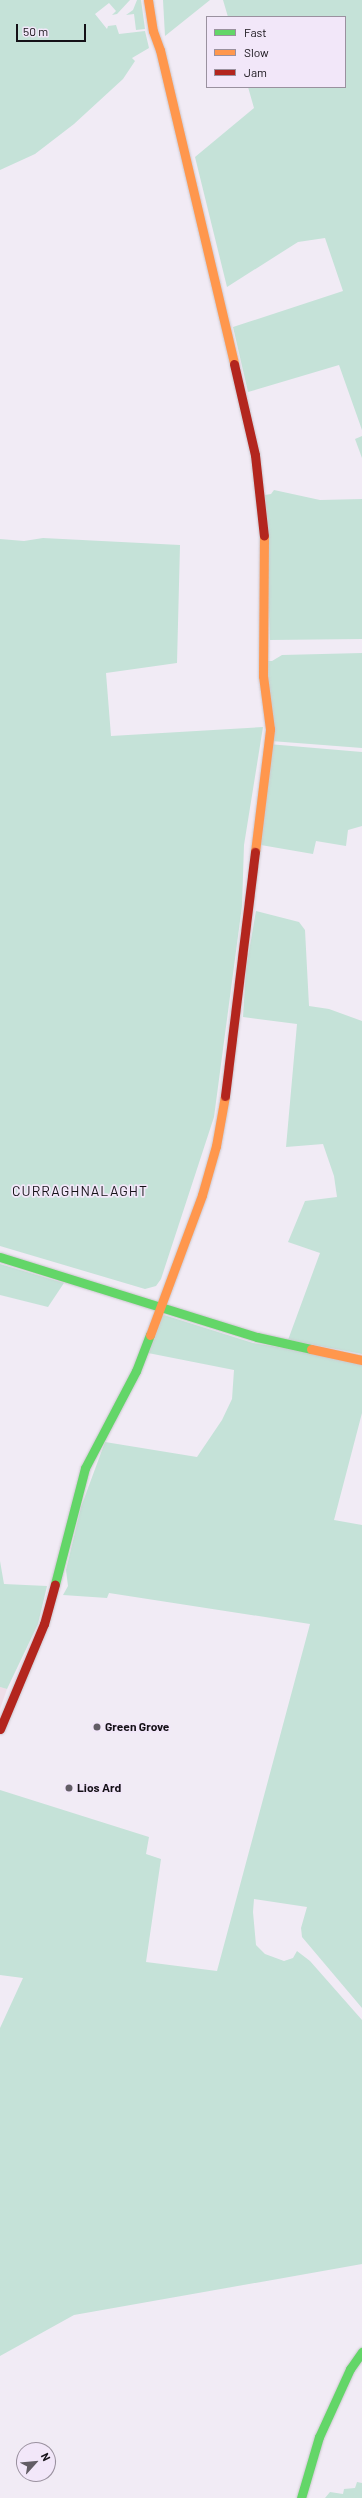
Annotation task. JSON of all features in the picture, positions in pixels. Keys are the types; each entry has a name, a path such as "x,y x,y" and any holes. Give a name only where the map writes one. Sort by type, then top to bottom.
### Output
{"street":[{"path":"0,1729 44,1624 85,1468 136,1371 202,1195 216,1146 225,1096 270,729 263,676 264,532 255,455 160,50 153,31 148,0"},
{"path":"0,1257 257,1337 362,1360"},
{"path":"301,2498 319,2437 350,2369 362,2352"}],"shaded area":[{"path":"0,1687 7,1689 0,1709"}],"green space":[{"path":"0,0 130,0 117,14 112,15 116,11 109,3 95,14 107,29 108,26 116,25 119,34 145,31 149,48 132,58 135,61 123,79 74,124 35,154 0,170"},
{"path":"137,0 141,0 145,29 136,30 134,14 126,15 133,10"},
{"path":"163,0 210,0 165,36"},
{"path":"223,0 362,0 362,430 339,365 248,392 233,327 343,291 325,238 298,242 227,287 195,157 254,108 248,88 346,88 346,16 228,16"},
{"path":"362,436 362,458 355,439"},
{"path":"274,490 320,500 362,499 362,639 270,640 265,495 271,494"},
{"path":"43,538 180,545 177,663 106,673 111,736 263,727 244,845 242,906 214,1117 161,1279 156,1286 145,1289 0,1246 0,539 24,541"},
{"path":"362,653 362,748 271,741 267,661 272,661 282,655"},
{"path":"268,744 362,752 362,826 348,830 346,846 316,841 313,854 255,844"},
{"path":"256,911 299,922 305,930 309,1006 329,1009 362,1021 362,1354 288,1340 320,1253 288,1242 305,1201 337,1197 334,1176 323,1144 286,1147 297,1024 243,1017 246,968"},
{"path":"0,1264 64,1283 48,1307 0,1295"},
{"path":"164,1315 253,1343 362,1360 362,1413 334,1520 362,1525 362,2008 302,1937 301,1928 307,1907 254,1899 253,1912 256,1945 265,1954 284,1961 293,1958 297,1951 310,1961 362,2020 362,2264 74,2315 0,2356 0,2028 23,1978 0,1975 0,1790 149,1837 146,1854 161,1859 146,1962 217,1971 310,1624 109,1593 107,1598 63,1595 68,1586 66,1570 81,1507 105,1442 197,1457 222,1420 232,1399 234,1370 148,1353 159,1319"},
{"path":"0,1561 4,1584 47,1586 38,1624 7,1689 0,1687"},
{"path":"357,2482 362,2483 362,2498 325,2498 330,2492 343,2494 344,2489 355,2488"}],"traffic: fast":[{"path":"0,1257 257,1337 311,1349"},
{"path":"55,1584 85,1468 136,1371 150,1335"},
{"path":"301,2498 319,2437 350,2369 362,2352"}],"traffic: slow":[{"path":"148,0 153,31 160,50 234,364"},
{"path":"255,852 270,729 263,676 264,536"},
{"path":"150,1335 202,1195 216,1146 225,1096"},
{"path":"311,1349 362,1360"}],"traffic: jam":[{"path":"234,364 255,455 264,536"},
{"path":"225,1096 255,852"},
{"path":"0,1729 44,1624 55,1584"}],"place":[{"name":"Green Grove","path":"97,1727"},
{"name":"Lios Ard","path":"69,1788"}],"district":[{"name":"CURRAGHNALAGHT","path":"80,1191"}]}
